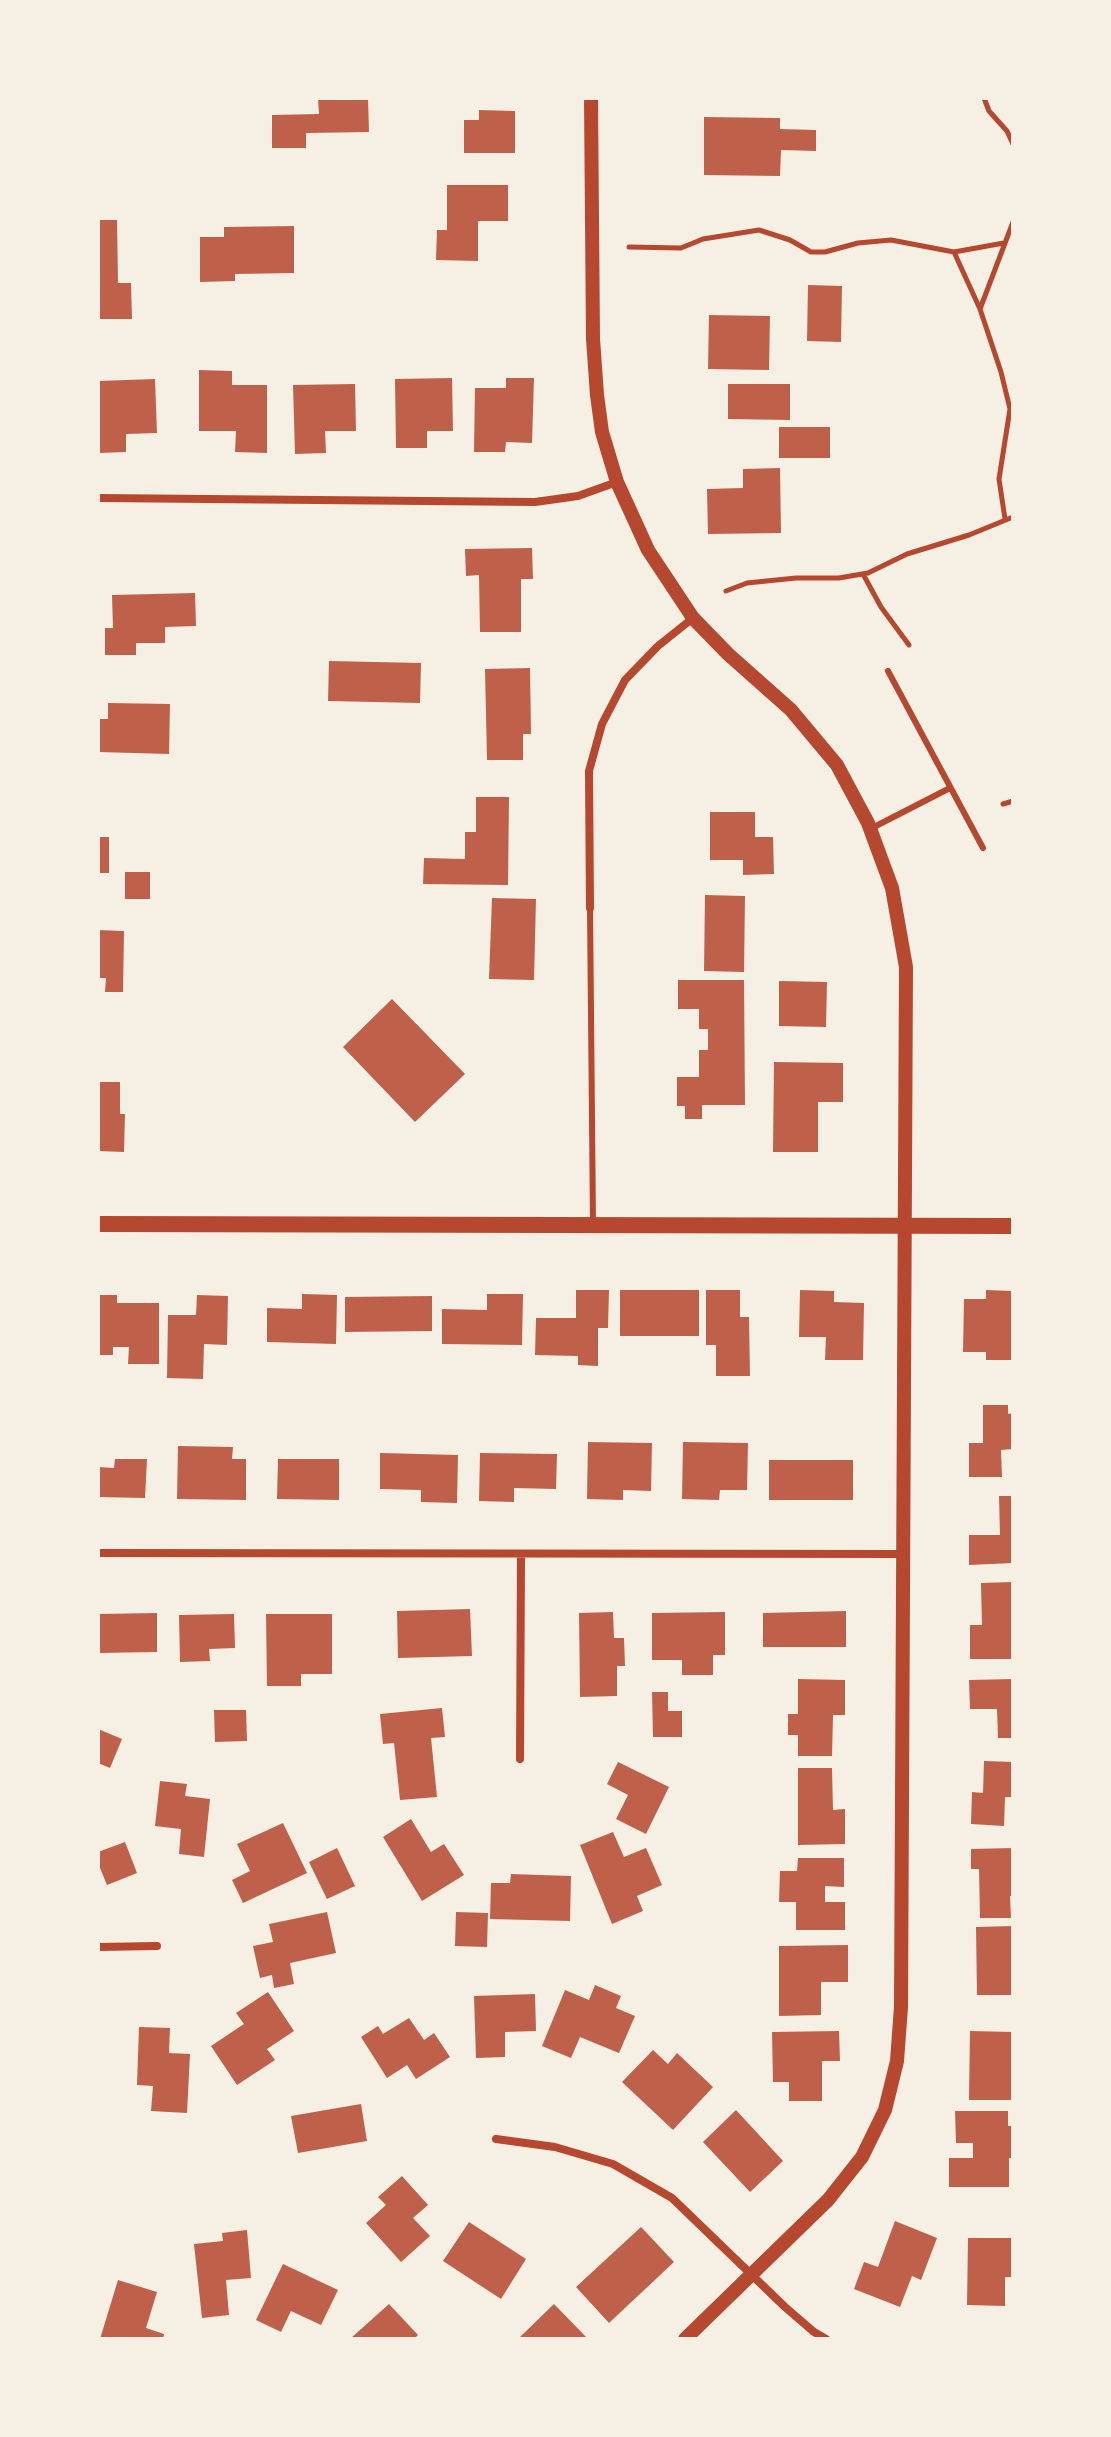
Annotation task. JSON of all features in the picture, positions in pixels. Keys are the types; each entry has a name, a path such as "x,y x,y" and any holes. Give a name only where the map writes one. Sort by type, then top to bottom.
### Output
{"main road":[{"path":"98,1224 1013,1226"}],"street":[{"path":"591,98 593,339 602,432 617,482 648,550 693,618 791,710 837,765 870,828 892,888 906,967 901,2007 897,2061 885,2110 862,2157 828,2200 685,2339"},
{"path":"98,498 535,502 578,496 617,482"},
{"path":"590,908 589,771 602,724 625,680 658,646 693,618"},
{"path":"98,1553 904,1554"},
{"path":"520,1759 521,1554"},
{"path":"98,1947 157,1946"},
{"path":"496,2139 555,2147 613,2164 672,2198 785,2307 826,2339"}],"lane":[{"path":"888,671 983,848"},
{"path":"870,828 950,788"},
{"path":"590,908 593,1225"}],"path":[{"path":"984,98 989,111 1007,131 1013,144"},
{"path":"980,309 1013,222"},
{"path":"629,247 681,248 703,239 759,230 790,240 811,252 891,240 954,252 1005,243"},
{"path":"954,252 980,309 1010,409 999,479 1005,519"},
{"path":"726,591 747,583 863,574 907,554 969,535 1013,517"},
{"path":"863,574 881,607 909,645"},
{"path":"1003,804 1013,801"}],"building":[{"path":"318,98 368,98 369,132 306,133 306,148 272,148 272,115 319,114"},
{"path":"479,110 515,111 515,153 464,153 464,120 479,120"},
{"path":"704,117 780,118 780,129 816,130 816,151 781,150 780,176 704,175"},
{"path":"447,185 508,185 508,221 478,221 478,261 436,260 437,230 447,230"},
{"path":"98,220 117,220 118,283 131,283 132,319 98,319"},
{"path":"294,226 294,273 235,274 235,281 200,282 200,237 224,237 224,227"},
{"path":"808,285 842,286 841,342 807,341"},
{"path":"709,315 770,316 769,370 708,369"},
{"path":"199,370 232,371 232,385 267,385 267,453 235,452 236,431 199,431"},
{"path":"452,378 453,431 427,431 427,448 396,448 395,379"},
{"path":"506,378 534,378 532,443 506,442 505,452 474,452 475,388 506,388"},
{"path":"155,379 157,433 126,434 126,452 98,453 98,381"},
{"path":"355,384 356,431 325,431 326,453 295,454 293,385"},
{"path":"728,384 790,384 790,420 728,419"},
{"path":"779,427 830,427 830,458 779,458"},
{"path":"780,468 781,533 708,534 707,489 743,488 743,469"},
{"path":"532,548 533,579 521,579 521,632 480,632 479,575 466,576 465,549"},
{"path":"195,593 196,626 165,627 165,643 136,643 136,655 105,655 105,628 113,628 112,595"},
{"path":"329,661 421,663 420,703 328,701"},
{"path":"530,668 531,734 523,734 523,760 487,760 485,669"},
{"path":"108,703 170,704 169,754 98,752 98,719 108,719"},
{"path":"476,797 509,797 508,885 423,884 424,858 465,859 465,832 476,832"},
{"path":"710,812 755,812 755,837 773,837 774,874 743,875 743,860 710,860"},
{"path":"98,837 109,837 109,873 98,873"},
{"path":"125,872 150,872 150,899 125,899"},
{"path":"705,895 745,896 744,972 704,971"},
{"path":"492,898 536,899 534,980 489,979"},
{"path":"98,930 124,931 123,992 105,992 106,978 98,978"},
{"path":"678,980 744,980 745,1105 702,1105 702,1119 685,1119 685,1106 677,1106 677,1077 699,1077 699,1050 708,1050 708,1029 699,1029 699,1009 678,1009"},
{"path":"779,981 827,982 826,1027 779,1026"},
{"path":"392,999 465,1074 415,1122 343,1047"},
{"path":"774,1062 843,1063 843,1102 818,1102 818,1152 773,1152"},
{"path":"98,1082 120,1082 120,1114 125,1114 124,1152 98,1151"},
{"path":"576,1290 609,1290 608,1328 598,1328 598,1366 578,1365 578,1356 535,1355 536,1318 576,1318"},
{"path":"620,1290 699,1290 699,1336 620,1336"},
{"path":"706,1290 740,1290 740,1317 749,1317 750,1376 716,1376 716,1345 706,1345"},
{"path":"800,1290 834,1291 834,1302 864,1303 863,1360 825,1360 826,1337 799,1337"},
{"path":"986,1290 1013,1291 1013,1360 986,1360 986,1352 963,1352 964,1299 986,1299"},
{"path":"302,1294 337,1295 336,1344 267,1342 267,1308 302,1309"},
{"path":"487,1294 523,1294 522,1345 442,1344 442,1309 487,1310"},
{"path":"98,1295 117,1295 117,1303 159,1303 159,1364 128,1364 129,1347 113,1347 113,1355 98,1355"},
{"path":"197,1295 228,1296 227,1345 204,1344 203,1379 167,1378 168,1315 196,1315"},
{"path":"432,1296 432,1331 345,1332 345,1297"},
{"path":"983,1405 1008,1405 1008,1414 1013,1413 1013,1449 1001,1450 1002,1477 969,1477 969,1443 983,1443"},
{"path":"588,1442 652,1443 651,1491 623,1490 623,1500 587,1499"},
{"path":"683,1442 748,1443 747,1490 720,1490 719,1500 682,1499"},
{"path":"178,1446 233,1447 232,1459 246,1459 246,1500 177,1499"},
{"path":"380,1453 458,1455 457,1503 421,1502 421,1490 380,1489"},
{"path":"480,1453 557,1454 556,1489 514,1488 514,1502 479,1501"},
{"path":"115,1459 147,1459 145,1498 98,1497 98,1467 114,1468"},
{"path":"278,1459 339,1459 339,1500 277,1499"},
{"path":"769,1460 853,1460 853,1500 769,1500"},
{"path":"999,1496 1013,1496 1013,1563 969,1565 969,1535 1000,1535"},
{"path":"1013,1582 1013,1659 970,1659 970,1625 982,1625 981,1583"},
{"path":"470,1609 472,1656 398,1658 397,1611"},
{"path":"846,1611 846,1647 763,1647 763,1613"},
{"path":"613,1612 614,1638 624,1638 625,1666 617,1666 617,1696 580,1697 579,1613"},
{"path":"725,1612 725,1655 713,1655 713,1675 682,1675 682,1660 652,1660 652,1613"},
{"path":"157,1613 157,1652 98,1653 98,1614"},
{"path":"234,1614 235,1648 209,1649 210,1661 180,1662 179,1615"},
{"path":"266,1614 332,1614 332,1674 301,1674 301,1686 267,1686"},
{"path":"798,1679 845,1680 845,1715 833,1715 832,1756 798,1756 798,1735 788,1735 788,1714 798,1714"},
{"path":"1013,1679 1013,1738 998,1738 997,1709 970,1709 969,1680"},
{"path":"652,1692 668,1692 668,1711 682,1711 682,1737 653,1737"},
{"path":"442,1708 445,1737 431,1738 437,1797 400,1800 394,1743 383,1744 380,1714"},
{"path":"214,1710 246,1710 247,1741 215,1742"},
{"path":"98,1729 122,1739 110,1768 98,1763"},
{"path":"984,1761 1013,1762 1013,1797 1005,1797 1004,1826 971,1824 972,1792 983,1793"},
{"path":"618,1762 669,1787 646,1834 616,1819 628,1795 607,1784"},
{"path":"798,1768 832,1768 833,1810 845,1809 845,1844 798,1845"},
{"path":"160,1781 187,1784 185,1796 210,1799 204,1857 179,1854 181,1829 155,1826"},
{"path":"411,1819 431,1852 444,1844 464,1875 422,1901 383,1837"},
{"path":"283,1823 307,1873 243,1903 232,1880 250,1871 237,1844"},
{"path":"613,1832 624,1857 646,1848 662,1885 637,1896 643,1911 612,1924 580,1845"},
{"path":"125,1842 137,1873 107,1885 98,1863 98,1852"},
{"path":"337,1848 355,1886 327,1899 309,1862"},
{"path":"1013,1848 1011,1918 980,1918 979,1869 971,1869 971,1849"},
{"path":"798,1858 844,1858 844,1887 825,1886 825,1902 845,1902 845,1930 796,1930 796,1902 779,1902 780,1871 797,1871"},
{"path":"511,1874 571,1876 570,1921 490,1919 491,1883 510,1883"},
{"path":"327,1912 336,1953 290,1963 294,1984 274,1988 272,1975 260,1978 253,1946 273,1942 269,1924"},
{"path":"456,1912 488,1913 487,1947 455,1946"},
{"path":"1013,1926 1013,1995 977,1995 976,1927"},
{"path":"848,1945 848,1982 821,1982 821,2015 779,2016 779,1946"},
{"path":"595,1985 621,1996 616,2008 635,2016 619,2053 580,2037 571,2058 542,2046 565,1990 589,2000"},
{"path":"268,1992 294,2031 267,2049 275,2060 237,2085 211,2046 244,2024 236,2013"},
{"path":"535,1994 536,2031 505,2032 505,2057 476,2058 474,1996"},
{"path":"409,2018 424,2040 434,2033 450,2057 416,2079 407,2065 387,2078 361,2037 378,2026 383,2034"},
{"path":"139,2027 170,2028 169,2053 190,2054 187,2113 151,2111 153,2086 137,2085"},
{"path":"839,2031 840,2061 822,2061 822,2101 789,2101 789,2082 773,2082 772,2032"},
{"path":"970,2031 1013,2032 1013,2100 969,2100"},
{"path":"653,2050 668,2064 677,2053 713,2087 673,2130 622,2082"},
{"path":"361,2104 367,2141 298,2153 291,2116"},
{"path":"736,2110 783,2161 750,2192 703,2142"},
{"path":"955,2111 1008,2111 1008,2126 1013,2126 1009,2187 949,2187 949,2158 973,2158 973,2143 956,2143"},
{"path":"402,2176 428,2205 413,2218 430,2236 401,2262 366,2223 386,2205 378,2197"},
{"path":"895,2221 937,2238 921,2280 912,2276 900,2307 854,2289 864,2262 878,2267"},
{"path":"469,2222 526,2259 501,2299 443,2261"},
{"path":"641,2227 674,2262 609,2323 576,2287"},
{"path":"247,2230 251,2278 226,2280 229,2315 202,2318 194,2244 223,2241 222,2233"},
{"path":"968,2238 1013,2238 1013,2277 1005,2277 1005,2306 967,2305"},
{"path":"283,2264 338,2290 321,2325 291,2311 281,2332 256,2320"},
{"path":"118,2280 157,2292 146,2328 164,2334 163,2339 100,2339"},
{"path":"389,2304 418,2335 414,2339 350,2339"},
{"path":"554,2304 588,2339 518,2339"}]}
